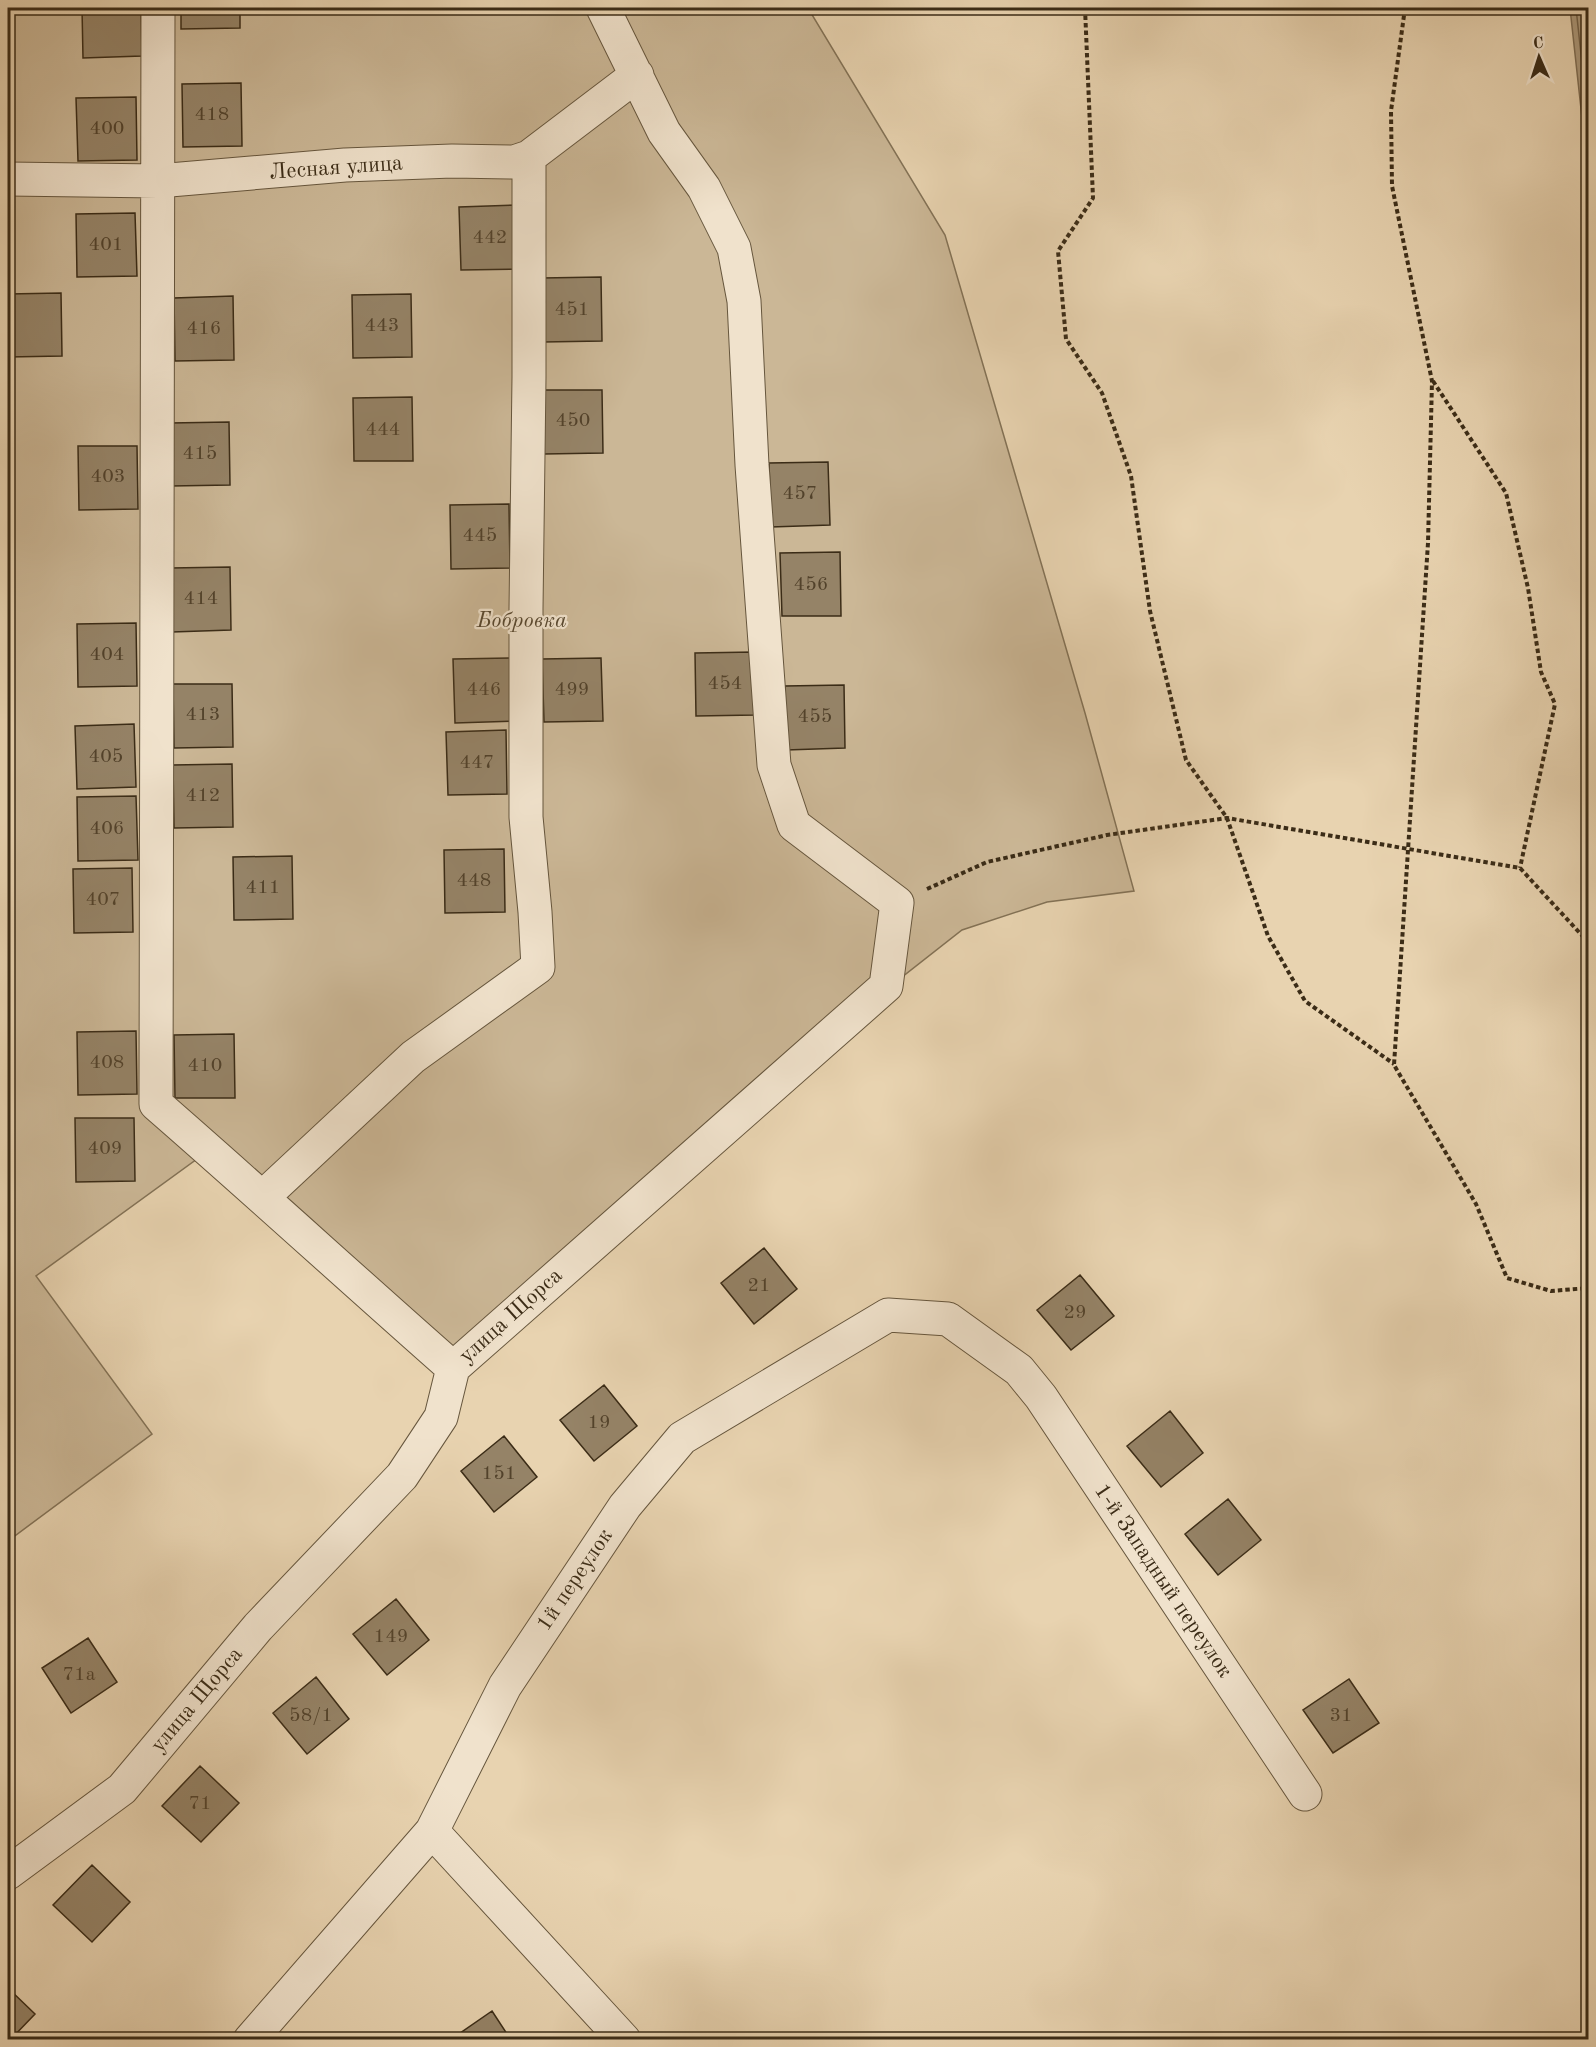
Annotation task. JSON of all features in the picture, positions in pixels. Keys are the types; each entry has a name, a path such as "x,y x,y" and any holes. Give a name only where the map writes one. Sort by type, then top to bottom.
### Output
{"street":[{"path":"158,8 156,1104 453,1368"},
{"path":"603,8 664,132 704,188 734,248 744,301 752,465 774,765 794,825 897,903"},
{"name":"Лесная улица","path":"8,179 158,181 345,165 452,161 514,162 528,157 637,75"},
{"path":"263,1197 413,1057 538,967 526,817 528,157"},
{"name":"улица Щорса","path":"8,1874 122,1789 258,1627 402,1476 441,1418 453,1368 886,986 897,903"},
{"name":"1й переулок","path":"250,2040 432,1831 505,1686 625,1506 682,1438 888,1315 948,1319 1019,1370"},
{"name":"1-й Западный переулок","path":"1019,1370 1041,1396 1305,1794"},
{"path":"432,1831 624,2040"}],"path":[{"path":"1085,8 1094,198 1058,251 1066,339 1102,393 1131,476 1150,611 1186,760 1227,818 1268,936 1305,1001 1394,1065 1476,1204 1507,1278 1551,1291 1588,1288"},
{"path":"1394,1065 1428,543 1432,381 1392,186 1391,111 1405,8"},
{"path":"1432,381 1506,492 1528,588 1540,672 1555,704 1520,868"},
{"path":"897,903 987,862 1107,836 1227,818 1520,868 1588,942"}],"green space":[{"name":"Бобровка","path":"8,8 808,8 945,235 1085,713 1134,891 1047,902 962,930 753,1094 447,1368 215,1146 36,1276 152,1434 8,1541"}],"water":[{"path":"1570,8 1588,8 1588,173"}],"building":[{"path":"82,8 141,8 142,56 83,58"},
{"path":"181,8 240,8 240,28 181,29"},
{"path":"241,83 242,146 183,147 182,84"},
{"path":"136,97 137,160 78,161 76,98"},
{"path":"518,205 520,269 461,270 459,207"},
{"path":"135,213 137,276 77,277 76,214"},
{"path":"601,277 602,341 543,342 542,278"},
{"path":"61,293 62,356 8,357 8,294"},
{"path":"411,294 412,357 353,358 352,295"},
{"path":"233,296 234,360 175,361 174,298"},
{"path":"543,390 602,390 603,453 544,454"},
{"path":"412,397 413,461 354,461 353,398"},
{"path":"229,422 230,485 171,486 170,423"},
{"path":"78,446 137,446 138,509 79,510"},
{"path":"828,462 830,525 771,527 769,463"},
{"path":"509,504 510,568 451,569 450,505"},
{"path":"840,552 841,616 782,616 780,553"},
{"path":"230,567 231,630 172,632 171,568"},
{"path":"136,623 137,686 78,687 77,624"},
{"path":"754,652 755,715 696,716 695,653"},
{"path":"513,658 514,721 455,723 453,659"},
{"path":"601,658 603,721 544,722 542,659"},
{"path":"173,684 232,684 233,747 174,748"},
{"path":"844,685 845,748 786,750 785,686"},
{"path":"134,724 136,787 77,789 75,726"},
{"path":"506,730 507,794 448,795 446,732"},
{"path":"232,764 233,827 174,828 173,765"},
{"path":"136,796 138,860 78,861 77,797"},
{"path":"504,849 505,912 445,913 444,850"},
{"path":"292,856 293,919 234,920 233,857"},
{"path":"132,868 133,932 74,933 73,869"},
{"path":"136,1031 137,1094 78,1095 77,1032"},
{"path":"234,1034 235,1098 175,1098 174,1035"},
{"path":"75,1118 134,1118 135,1181 76,1182"},
{"path":"764,1248 797,1289 754,1324 721,1283"},
{"path":"1080,1275 1114,1316 1071,1350 1037,1310"},
{"path":"604,1385 637,1426 594,1461 560,1420"},
{"path":"1170,1411 1203,1453 1161,1487 1127,1446"},
{"path":"504,1436 537,1477 494,1512 461,1471"},
{"path":"1228,1499 1261,1540 1218,1575 1185,1534"},
{"path":"396,1599 429,1640 387,1675 353,1634"},
{"path":"88,1638 117,1682 71,1713 42,1668"},
{"path":"316,1677 349,1719 307,1754 273,1713"},
{"path":"1349,1679 1379,1723 1333,1753 1303,1710"},
{"path":"200,1766 239,1803 201,1842 162,1806"},
{"path":"92,1865 130,1902 92,1942 53,1905"},
{"path":"8,1988 35,2014 10,2040 8,2040"},
{"path":"492,2011 511,2040 450,2040"}]}
